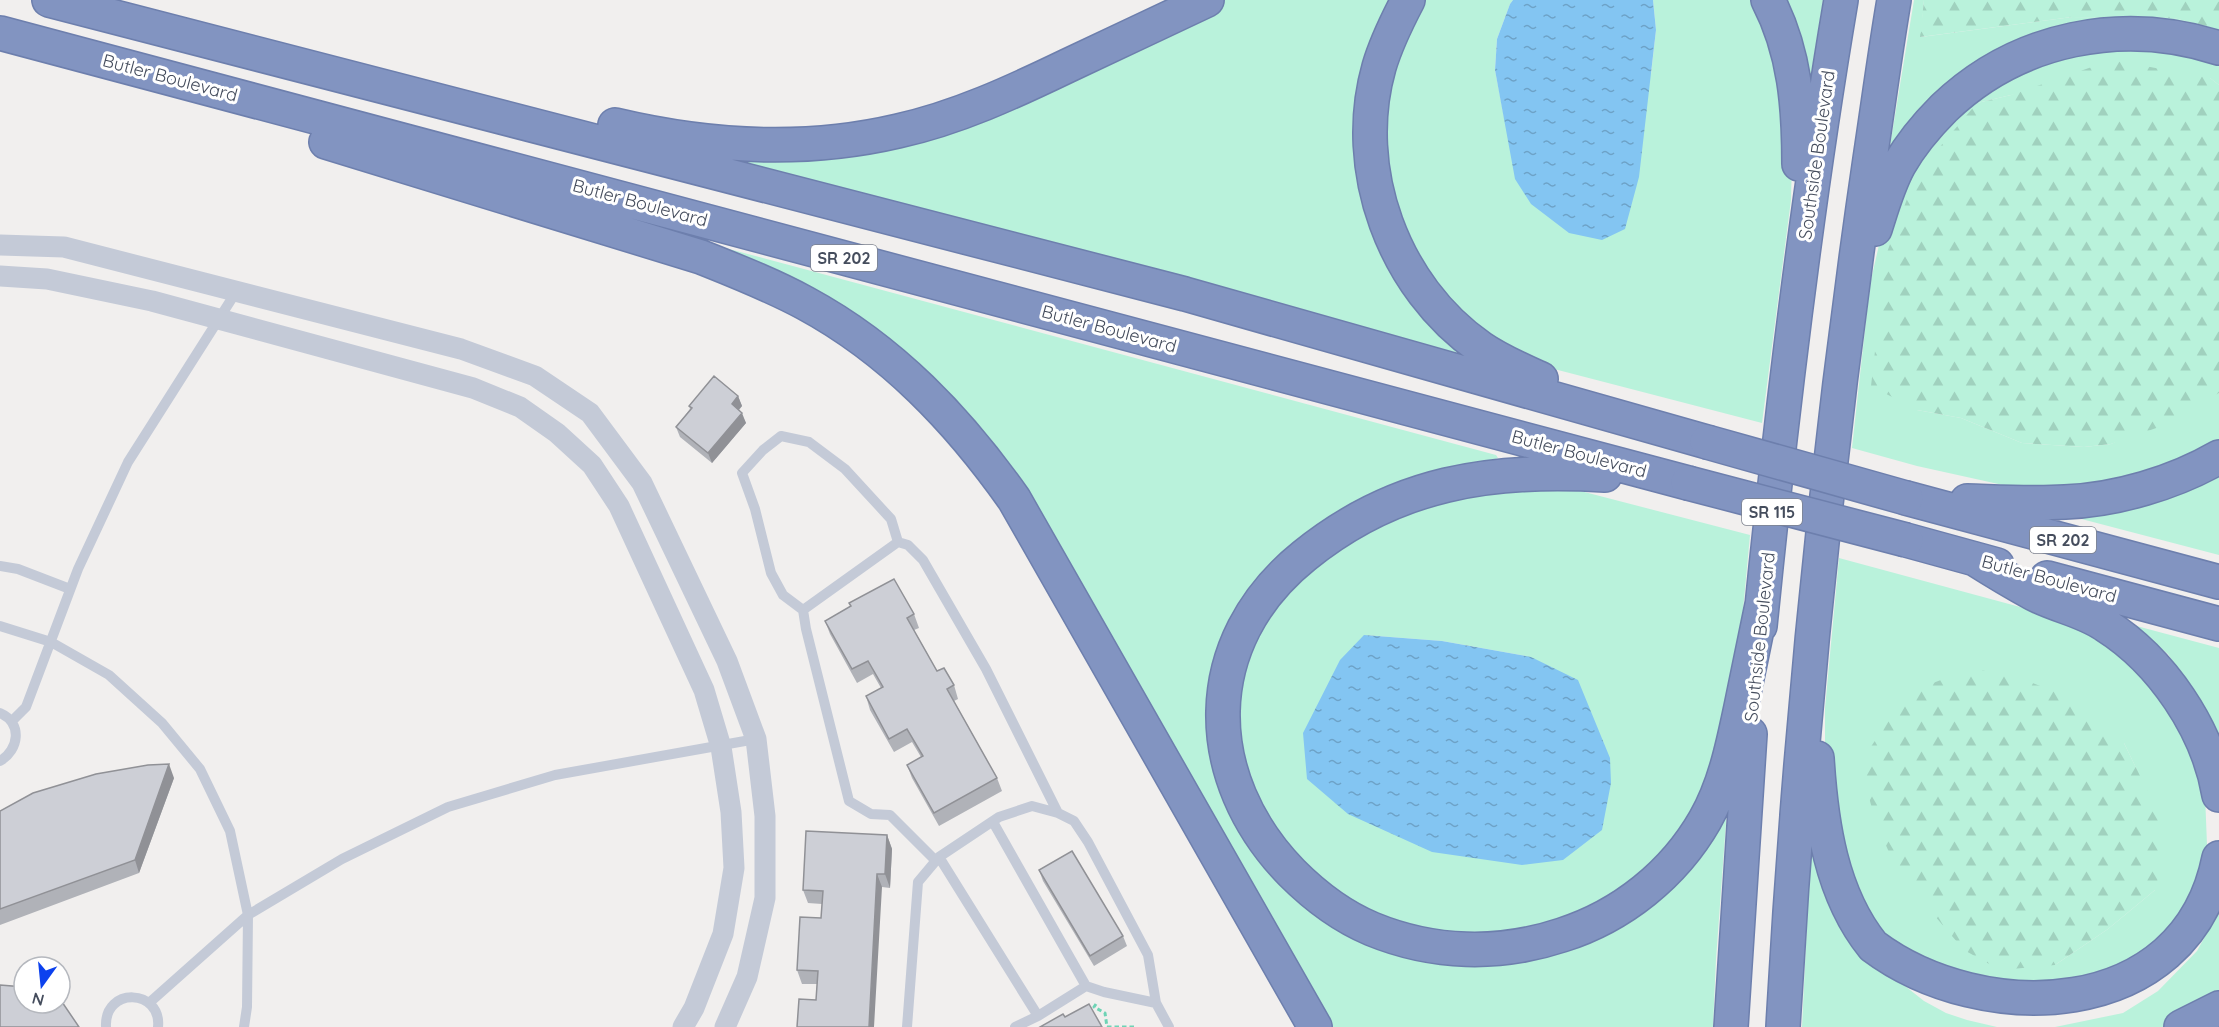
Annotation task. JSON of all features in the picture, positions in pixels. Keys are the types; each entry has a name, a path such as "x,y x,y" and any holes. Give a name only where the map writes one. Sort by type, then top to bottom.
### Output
{"highway":[{"name":"SR 202","path":"49,0 1185,294 1906,498 2219,582"},
{"path":"216,44 312,56 421,77 654,134 732,144 801,145 898,132 972,108 1020,88 1207,0"},
{"path":"1408,0 1388,42 1379,68 1371,118 1372,170 1385,219 1395,243 1406,266 1421,288 1438,310 1459,331 1505,363 1553,384 1600,412"},
{"path":"1768,0 1787,46 1798,107 1799,177 1791,346"},
{"name":"Southside Boulevard","path":"1731,1027 1750,737 1762,605 1791,346 1819,137 1841,0"},
{"name":"SR 115","path":"1784,1027 1797,813 1814,615 1843,353 1894,0"},
{"name":"Butler Boulevard","path":"0,33 2219,624"},
{"path":"1843,353 1874,232 1899,165 1917,139 1957,96 1979,79 2029,52 2061,41 2092,35 2153,34 2186,38 2219,48"},
{"path":"0,41 700,257 772,286 806,304 895,365 951,418 1014,499 1315,1027"},
{"path":"1906,498 2029,503 2067,502 2144,488 2178,476 2219,457"},
{"path":"1688,483 1628,476 1553,473 1493,475 1437,486 1382,507 1356,520 1314,547 1281,577 1256,607 1236,645 1227,678 1222,725 1225,749 1239,797 1252,822 1284,864 1324,902 1355,921 1393,937 1445,949 1487,950 1545,941 1590,925 1630,901 1664,873 1696,836 1708,816 1719,792 1733,744 1762,605"},
{"path":"1975,559 2036,595 2078,610 2106,625 2144,657 2175,693 2192,720 2206,747 2219,795"},
{"path":"1814,615 1817,762 1822,817 1831,855 1857,923 1889,963 1925,991 1954,1005 1984,1015 2027,1020 2067,1015 2107,1004 2142,984 2183,942 2204,907 2219,858"},
{"path":"2181,1027 2219,1008"}],"street":[{"path":"0,245 64,248 461,349 536,376 590,414 642,483 727,661 756,740 765,816 765,898 747,977 725,1027"},
{"path":"0,276 47,279 152,301 473,388 520,407 557,433 592,465 619,506 704,690 721,747 730,812 734,868 723,934 694,1008 683,1027"}],"lane":[{"path":"12,721 26,708 70,589 128,462 236,291"},
{"path":"898,542 891,519 845,469 809,442 781,436 763,450 742,473 755,509 771,573 783,595 804,610 806,629 849,801 871,814 890,815 937,859 1038,1016"},
{"path":"804,610 898,542"},
{"path":"898,542 908,545 923,560 986,669 1058,813"},
{"path":"0,566 18,569 70,589"},
{"path":"0,626 51,642 109,675 162,723 200,769 230,831 248,915 247,1007 244,1027"},
{"path":"0,713 12,721 16,730 14,749 0,761"},
{"path":"149,1003 248,915 342,860 448,807 555,775 756,740"},
{"path":"907,1027 918,882 937,859 999,817 1032,806 1058,813 1074,821 1148,955 1156,1003 1170,1027"},
{"path":"993,822 1086,986 1156,1003"},
{"path":"1015,1027 1038,1016 1086,986"},
{"path":"106,1027 107,1015 112,1006 120,999 130,997 140,998 149,1003 156,1011 158,1027"}],"path":[{"path":"1104,992 1094,1007 1105,1013 1107,1027 1134,1027"}],"green space":[{"path":"1225,0 1391,0 1357,131 1469,356 737,163 740,157 992,109"},
{"path":"1422,0 1513,0 1497,39 1495,70 1504,117 1651,74 1656,30 1653,0 1759,0 1773,31 1792,160 1791,200 1762,423 1531,363 1465,323 1404,236 1381,147 1399,43"},
{"path":"1778,0 1823,0 1809,88"},
{"path":"1914,0 1924,0 1921,37 2072,17 2174,18 2219,30 2219,42 2050,33 1887,164"},
{"path":"1924,0 2219,0 2219,30 2174,18 2072,17 1920,37"},
{"path":"2092,40 2219,57 2219,85 2210,78 2011,95 1977,103 1917,410 1961,418 2022,443 2084,447 2111,444 2219,393 2219,450 2135,480 2030,491 1917,466 1852,448 1870,284 1879,245 1905,173 1977,91"},
{"path":"2112,60 2210,78 2219,85 2219,393 2176,421 2111,444 2084,447 2022,443 1961,418 1917,410 1871,386 1886,255 1916,175 1977,103 2011,95"},
{"path":"692,239 1496,455 1498,458 1430,482 1296,557 1217,720 1316,903 1532,953 1727,809 1713,1027 1326,1027 952,409"},
{"path":"2219,471 2219,555 2070,516"},
{"path":"1569,488 1750,535 1735,697 1728,735 1670,856 1569,926 1429,938 1331,894 1262,821 1234,740 1245,651 1288,586 1365,528 1455,494","holes":["1364,635 1442,641 1531,657"]},
{"path":"1839,558 2081,625 2130,660 2185,732 2205,794 2207,845 2202,873 2192,905 2107,993 1906,966 1849,883 1825,753 1825,708","holes":["2124,743 2137,770 2155,890 2108,929 2055,965"]},
{"path":"2129,624 2219,648 2219,747 2187,684 2168,654"},
{"path":"1972,668 2025,680 2083,703 2124,743 2159,815 2163,861 2155,890 2108,929 2055,965 2000,970 1964,950 1898,873 1875,820 1860,763 1907,693"},
{"path":"1811,839 1881,967 1924,1001 1946,1013 1997,1027 1802,1027"},
{"path":"2219,911 2219,1001 2166,1027 2055,1027 2123,1013 2158,991 2197,951"}],"water":[{"path":"1513,0 1653,0 1656,30 1639,177 1625,229 1602,240 1569,233 1531,204 1515,179 1495,70 1497,39"},
{"path":"1364,635 1442,641 1531,657 1578,680 1610,758 1611,783 1602,830 1563,860 1522,865 1432,852 1348,814 1307,779 1303,733 1340,660"}],"building":[{"path":"714,376 738,396 732,404 742,413 708,453 676,427 692,408 689,406"},
{"path":"894,579 914,614 907,618 937,671 944,668 954,685 947,689 997,778 934,813 907,765 923,756 907,729 889,739 866,696 883,687 868,661 852,669 825,621 851,606 849,603"},
{"path":"169,764 135,860 0,909 0,811 33,793 96,774 148,765"},
{"path":"806,831 887,835 885,874 877,874 869,1027 797,1027 799,999 816,1000 818,971 797,970 800,917 821,918 823,891 803,890"},
{"path":"1072,851 1123,936 1090,956 1039,870"},
{"path":"0,985 12,986 12,1015 71,1015 79,1027 0,1027"},
{"path":"1089,1004 1102,1027 1040,1027 1063,1014 1065,1017"}]}
